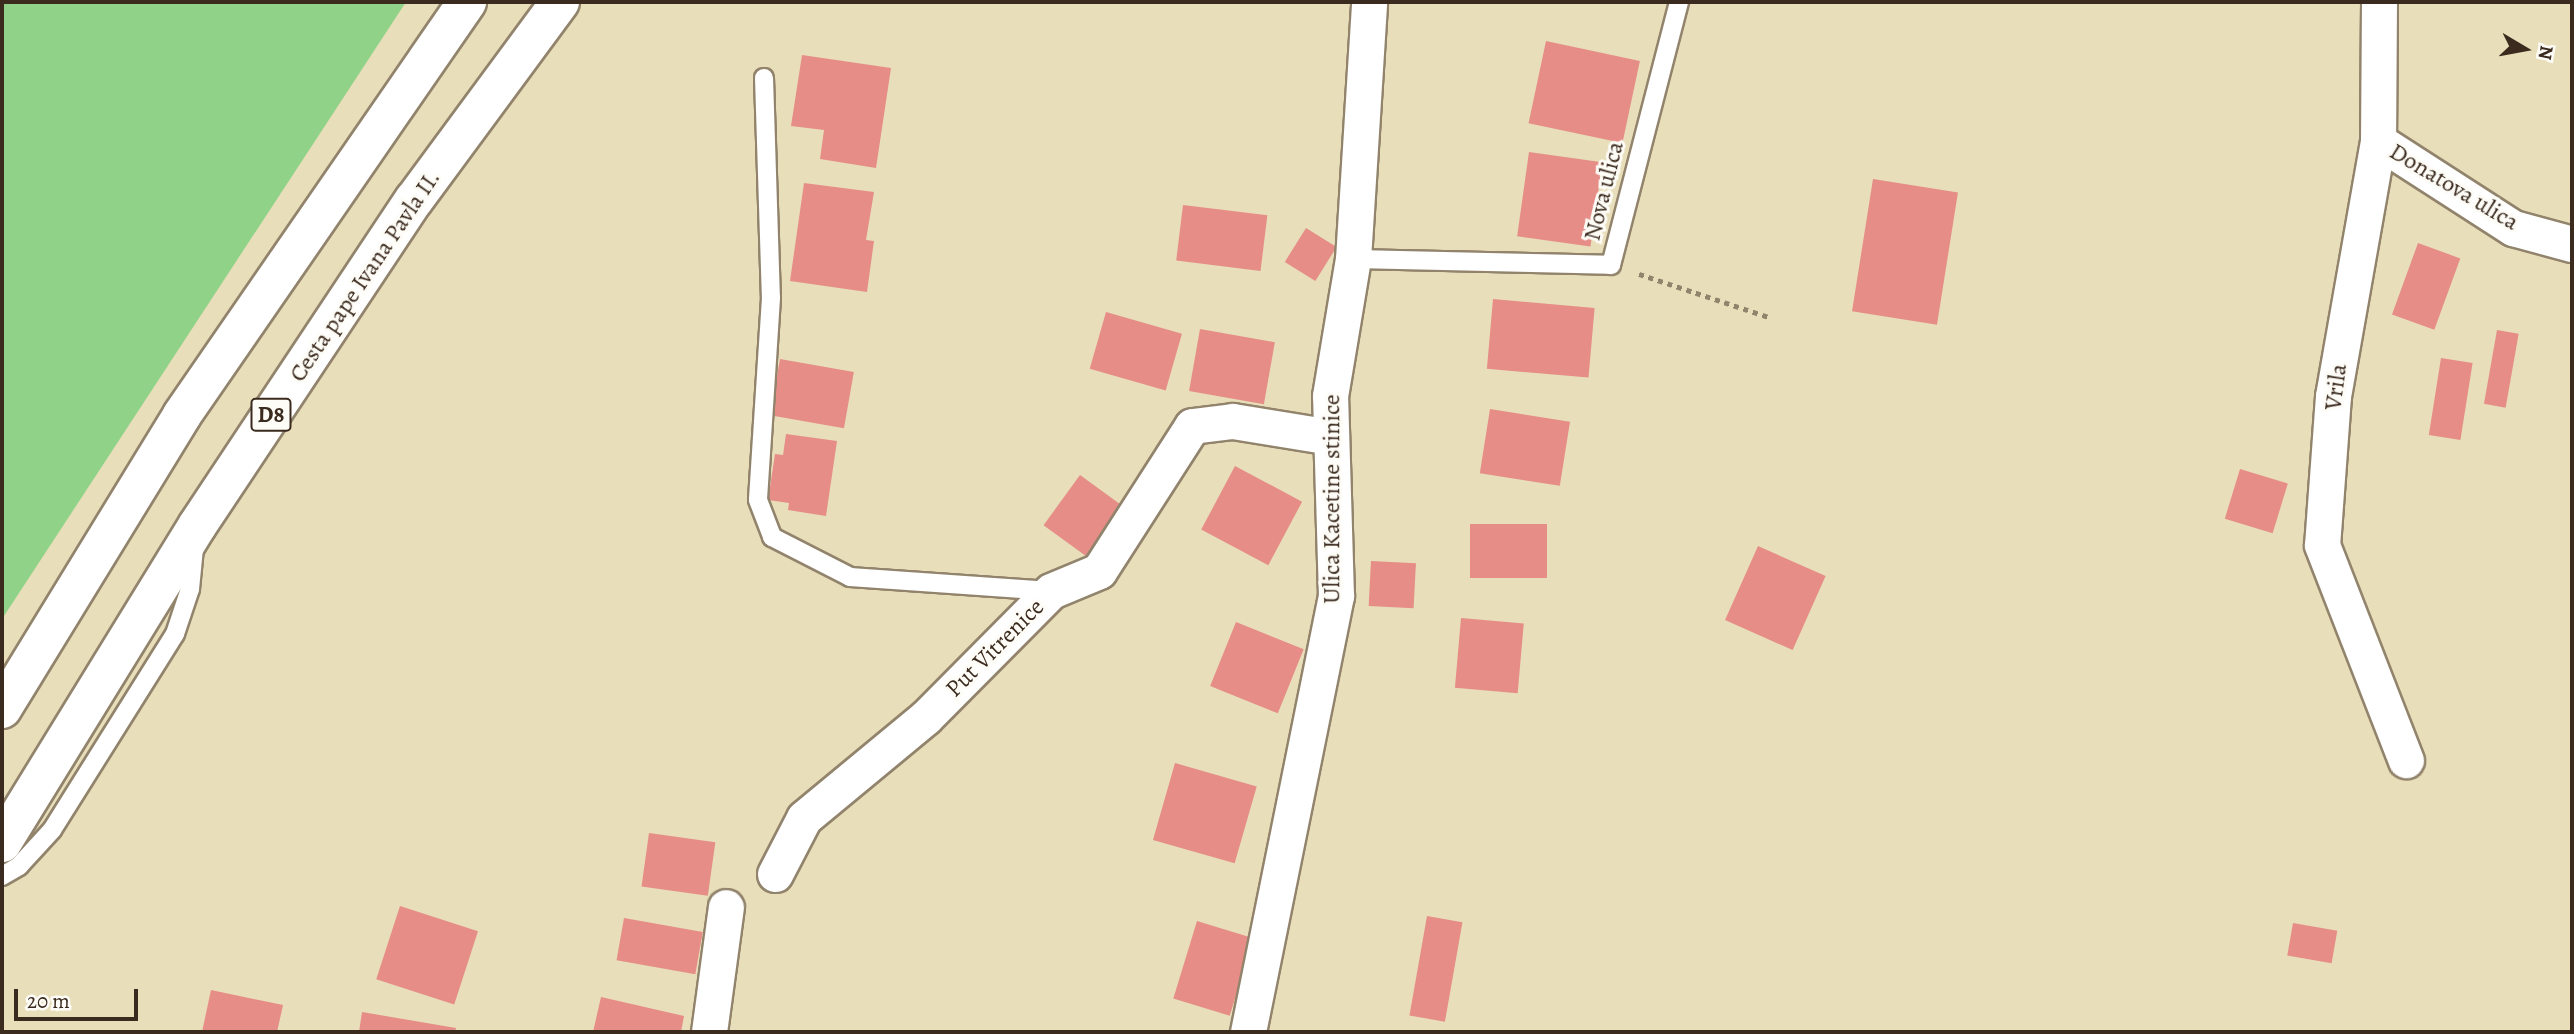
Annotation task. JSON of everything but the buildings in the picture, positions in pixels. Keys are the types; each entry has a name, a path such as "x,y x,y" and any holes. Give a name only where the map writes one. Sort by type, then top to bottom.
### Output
{"main road":[{"path":"2,709 182,415 467,2"},
{"name":"Cesta pape Ivana Pavla II.","path":"2,843 197,526 414,200 560,2"}],"street":[{"name":"Ulica Kacetine stinice","path":"1248,1032 1336,597 1330,396 1353,259 1369,2"},
{"name":"Vrila","path":"2379,2 2378,141 2333,396 2322,545 2406,760"},
{"name":"Donatova ulica","path":"2378,141 2513,228 2572,244"},
{"name":"Put Vitrenice","path":"775,874 804,818 926,717 1051,591 1099,571 1192,426 1233,421 1331,437"},
{"path":"709,1032 726,907"}],"lane":[{"name":"Nova ulica","path":"1353,259 1611,265 1679,2"},
{"path":"764,78 771,298 758,500 772,537 850,577 1051,591"},
{"path":"2,876 19,866 52,830 175,634 190,589 197,526"}],"path":[{"path":"1611,265 1769,317"}],"green space":[{"path":"2,2 406,2 2,619"}]}
